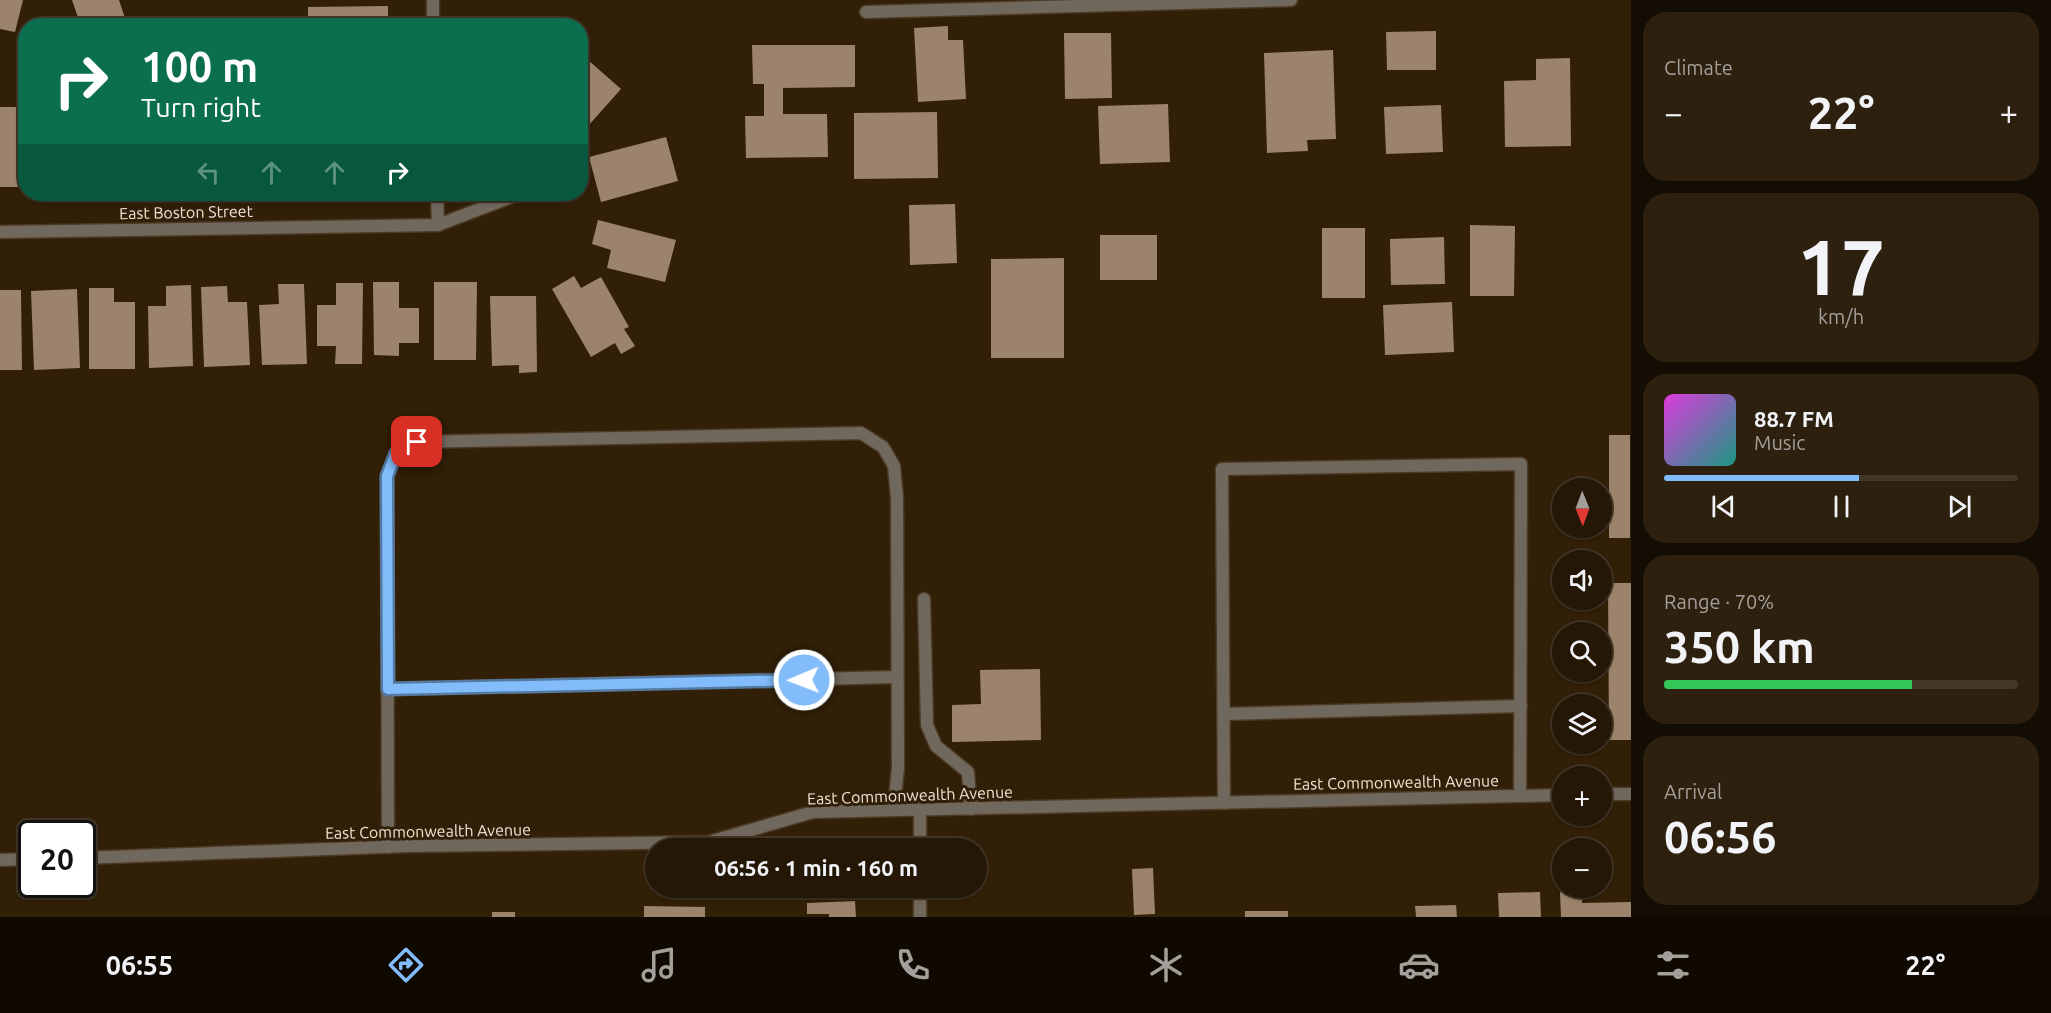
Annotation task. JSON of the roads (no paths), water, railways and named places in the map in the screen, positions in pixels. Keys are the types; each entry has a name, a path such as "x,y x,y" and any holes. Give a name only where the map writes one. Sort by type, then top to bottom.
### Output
{"street":[{"path":"433,0 433,18"},
{"path":"866,12 1291,0"},
{"path":"437,201 438,225"},
{"name":"East Boston Street","path":"0,232 438,225 501,201"},
{"path":"388,847 387,476 396,453 417,442 861,433 883,447 894,466 897,498 898,767 894,810"},
{"path":"1224,803 1222,469 1521,464 1520,796"},
{"path":"924,599 927,725 936,746 968,772 971,809"},
{"path":"388,689 896,677"},
{"path":"1224,714 1521,706"},
{"path":"1612,794 1631,794"},
{"name":"East Commonwealth Avenue","path":"96,857 388,847 709,842 813,812 1552,795"},
{"path":"920,811 920,838"},
{"path":"0,860 18,859"},
{"path":"920,898 920,917"}]}
